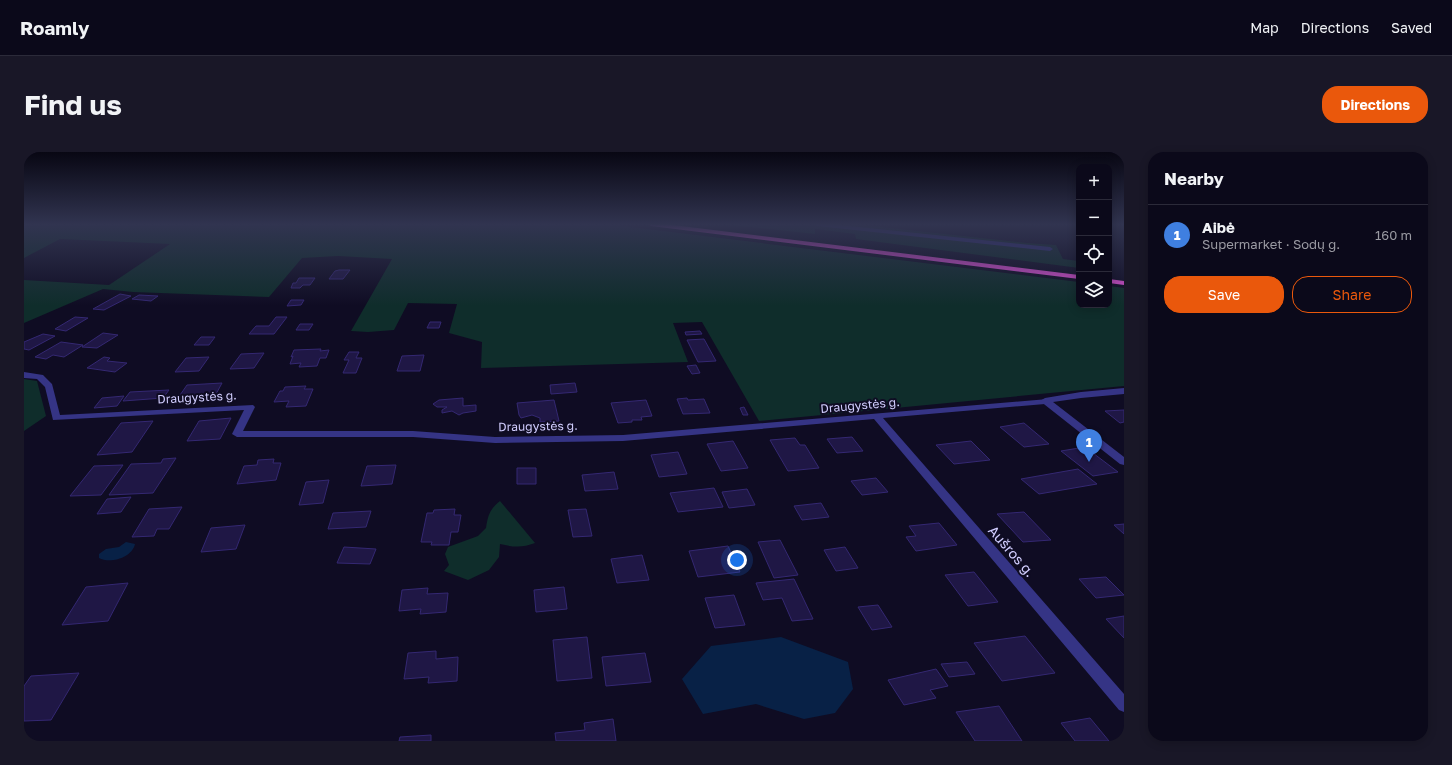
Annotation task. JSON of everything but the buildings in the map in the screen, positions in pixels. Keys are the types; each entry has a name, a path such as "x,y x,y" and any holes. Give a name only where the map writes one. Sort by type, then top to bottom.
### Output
{"highway":[{"path":"873,251 1076,277"},
{"path":"918,251 1076,271"},
{"path":"1112,275 1124,277"},
{"path":"1112,281 1124,283"}],"street":[{"name":"Draugystės g.","path":"24,375 40,377 49,386 56,418 250,407 237,434 413,434 496,440 622,438 1045,402 1082,395 1124,391"},
{"path":"1045,402 1124,462"},
{"name":"Aušros g.","path":"877,417 1124,705"}],"green space":[{"path":"24,251 36,251 24,258"},
{"path":"159,251 830,251 1076,282 1076,308 1112,308 1112,286 1124,288 1124,386 759,421 702,322 673,323 688,362 481,368 482,342 449,333 457,304 408,303 394,330 368,332 351,331 392,259 338,256 302,258 269,297 133,292 103,289 24,323 24,280 109,285"},
{"path":"952,251 1059,251 1063,259 1076,261 1076,268"},
{"path":"24,379 37,381 46,416 24,431"},
{"path":"500,501 535,543 526,546 509,546 500,544 499,557 489,570 468,580 444,571 449,565 445,554 448,547 478,536 486,528 490,513"}],"water":[{"path":"126,542 135,544 130,553 125,556 114,560 104,560 99,558 99,554 106,549 119,547"},
{"path":"781,637 848,662 853,689 835,713 804,719 756,704 703,714 682,679 711,646"}],"place":[{"name":"Aibė","path":"1089,462"}]}
